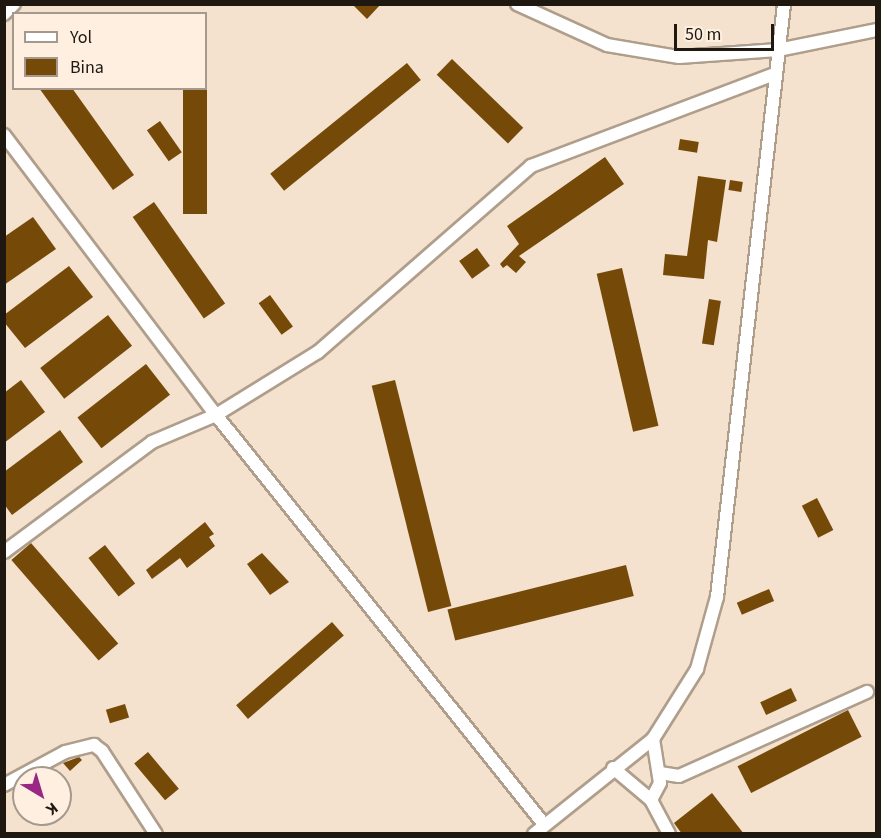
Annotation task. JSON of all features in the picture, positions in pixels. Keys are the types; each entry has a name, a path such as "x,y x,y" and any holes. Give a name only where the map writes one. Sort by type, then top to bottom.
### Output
{"street":[{"path":"4,14 14,4"},
{"path":"518,4 608,45 679,57 778,50 876,30"},
{"path":"534,834 543,823 653,739 697,669 717,597 784,4"},
{"path":"4,552 131,455 172,431 216,415 318,352 531,166 776,74"},
{"path":"4,135 216,415 543,823"},
{"path":"660,773 679,776 867,692"},
{"path":"651,800 660,783 653,739"},
{"path":"4,785 65,752 94,745 102,751 156,834"},
{"path":"613,768 651,800 669,834"}],"building":[{"path":"352,4 381,4 367,19"},
{"path":"452,59 523,128 508,144 437,75"},
{"path":"407,63 421,80 284,191 270,174"},
{"path":"40,90 73,90 134,175 113,190"},
{"path":"183,90 207,90 207,214 183,214"},
{"path":"160,121 182,152 169,161 147,130"},
{"path":"680,139 699,142 697,153 678,150"},
{"path":"605,157 624,184 519,256 526,262 516,273 507,265 503,268 500,264 519,244 507,226"},
{"path":"698,176 726,180 717,242 708,240 704,279 663,275 665,254 687,256"},
{"path":"730,180 743,182 741,192 728,190"},
{"path":"154,202 225,304 204,318 133,217"},
{"path":"33,217 56,249 4,285 4,237"},
{"path":"477,248 490,266 472,279 459,261"},
{"path":"69,266 93,297 25,348 4,322 4,315"},
{"path":"622,268 658,426 633,432 597,274"},
{"path":"270,295 293,327 282,335 259,303"},
{"path":"709,299 721,301 714,345 702,343"},
{"path":"108,315 132,346 64,399 40,368"},
{"path":"146,364 170,395 101,448 77,418"},
{"path":"21,380 45,412 4,443 4,393"},
{"path":"395,380 451,606 428,612 372,386"},
{"path":"60,430 83,462 12,515 4,504 4,472"},
{"path":"817,498 833,530 818,538 802,506"},
{"path":"205,522 214,534 209,537 215,546 187,568 180,558 152,579 146,570"},
{"path":"31,543 118,643 99,660 11,560"},
{"path":"105,545 135,584 119,597 88,558"},
{"path":"262,553 289,582 270,595 247,564"},
{"path":"626,565 634,596 455,641 447,610"},
{"path":"769,589 774,601 742,615 737,603"},
{"path":"332,622 344,636 248,719 236,705"},
{"path":"791,688 797,701 766,715 760,702"},
{"path":"125,704 129,717 110,723 106,710"},
{"path":"848,710 862,737 751,793 738,766"},
{"path":"148,752 179,789 165,800 134,764"},
{"path":"79,757 82,760 72,769 72,766 66,766 63,763"},
{"path":"712,793 744,834 682,834 674,823"}]}
